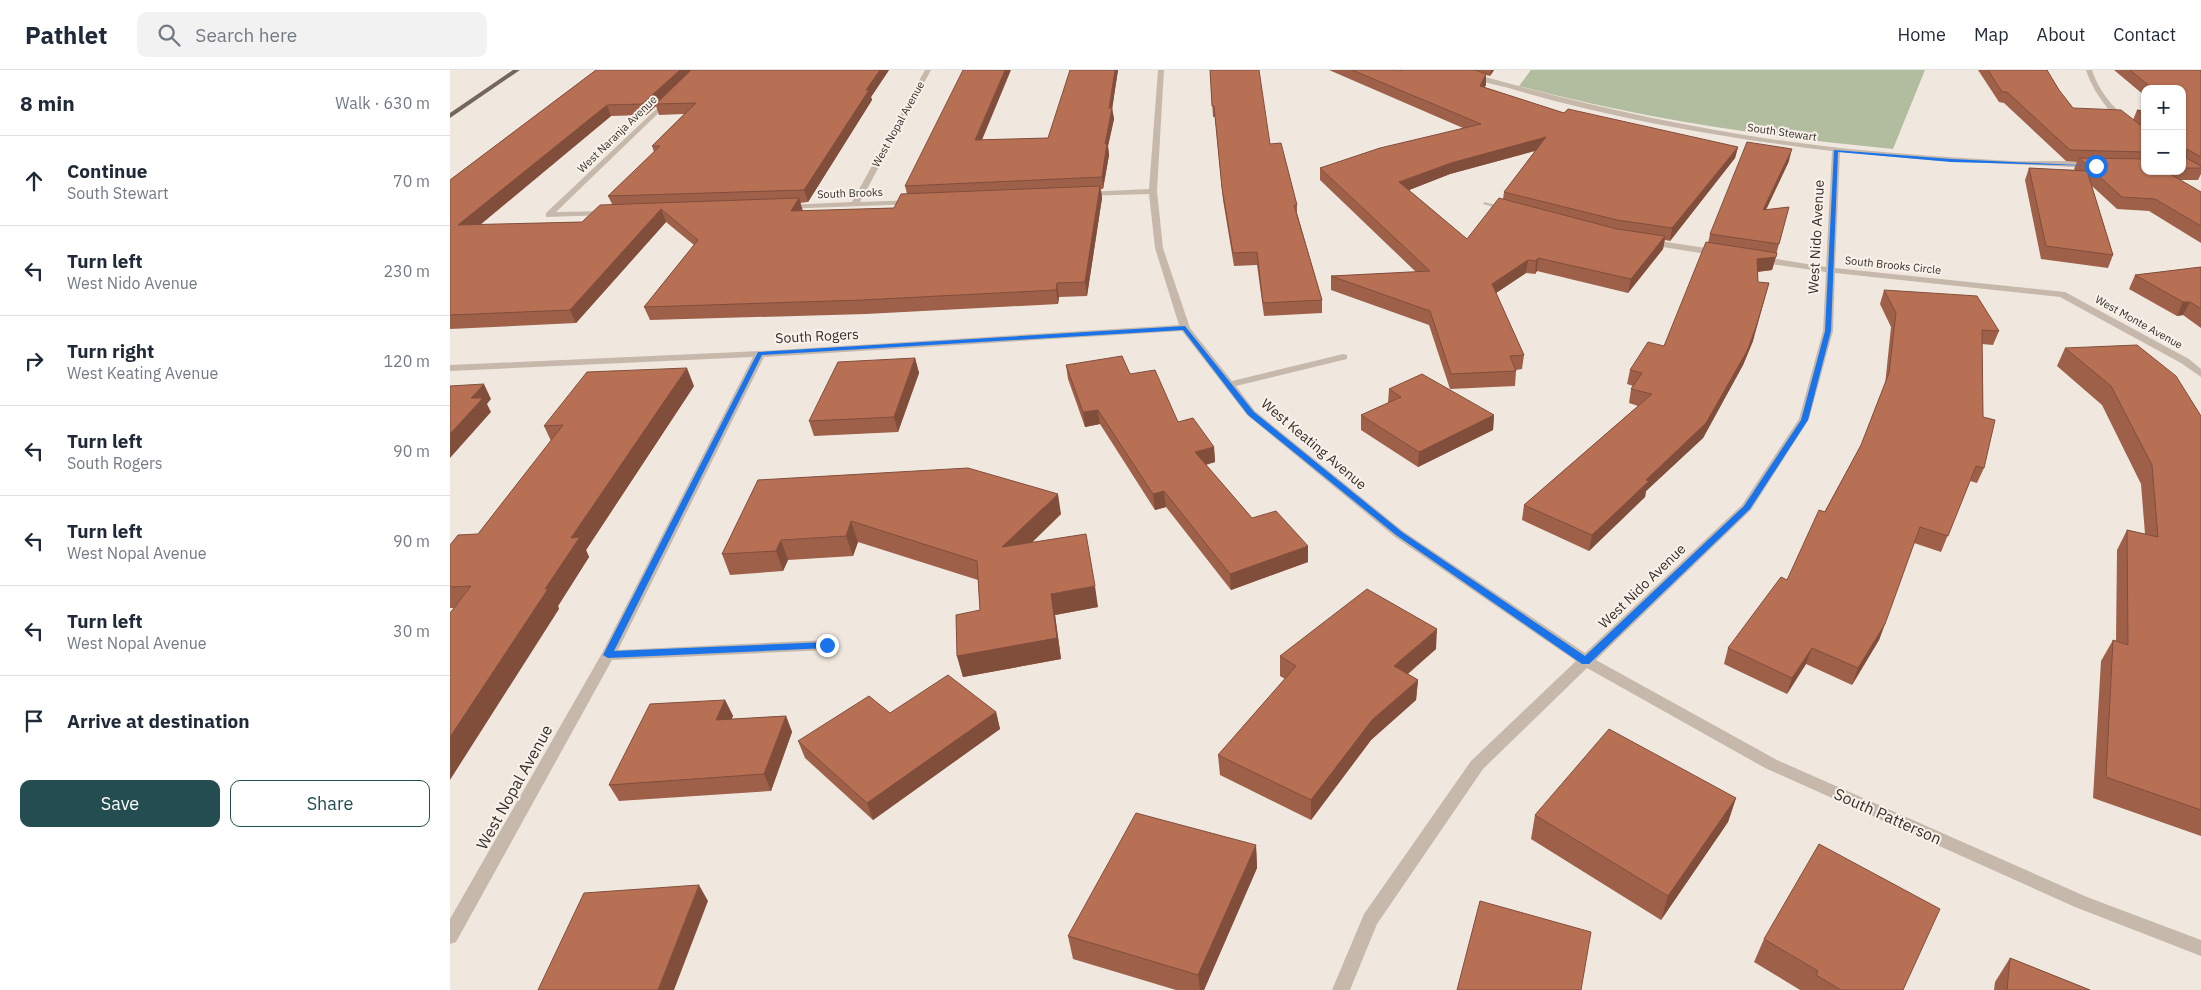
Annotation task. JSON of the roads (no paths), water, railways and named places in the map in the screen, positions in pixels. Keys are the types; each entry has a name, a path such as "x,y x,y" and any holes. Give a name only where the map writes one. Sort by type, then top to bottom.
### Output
{"main road":[{"path":"450,116 517,70"}],"street":[{"name":"West Nopal Avenue","path":"854,205 928,70"},
{"name":"West Keating Avenue","path":"1161,70 1153,191 1159,248 1185,328 1251,413 1399,534 1586,661"},
{"name":"South Stewart","path":"1454,70 1560,102 1616,114 1694,130 1836,151 1951,161 2106,166"},
{"path":"2089,70 2092,82 2123,122 2141,134"},
{"name":"West Naranja Avenue","path":"618,213 549,215 678,91"},
{"name":"West Nido Avenue","path":"1341,990 1370,920 1477,765 1747,507 1804,420 1828,331 1836,151"},
{"path":"1074,195 1153,191"},
{"name":"South Brooks","path":"775,208 924,202"},
{"path":"1487,204 1514,211"},
{"path":"1634,240 1730,254"},
{"name":"South Brooks Circle","path":"1748,258 1830,270 2062,294"},
{"name":"West Monte Avenue","path":"2062,294 2185,361 2201,374"},
{"name":"South Rogers","path":"450,368 760,354 1185,328"},
{"name":"West Nopal Avenue","path":"450,936 608,655 760,354"},
{"path":"1229,385 1343,358"},
{"path":"608,655 827,645"},
{"name":"South Patterson","path":"1586,661 1771,764 2081,902 2201,948"}]}
